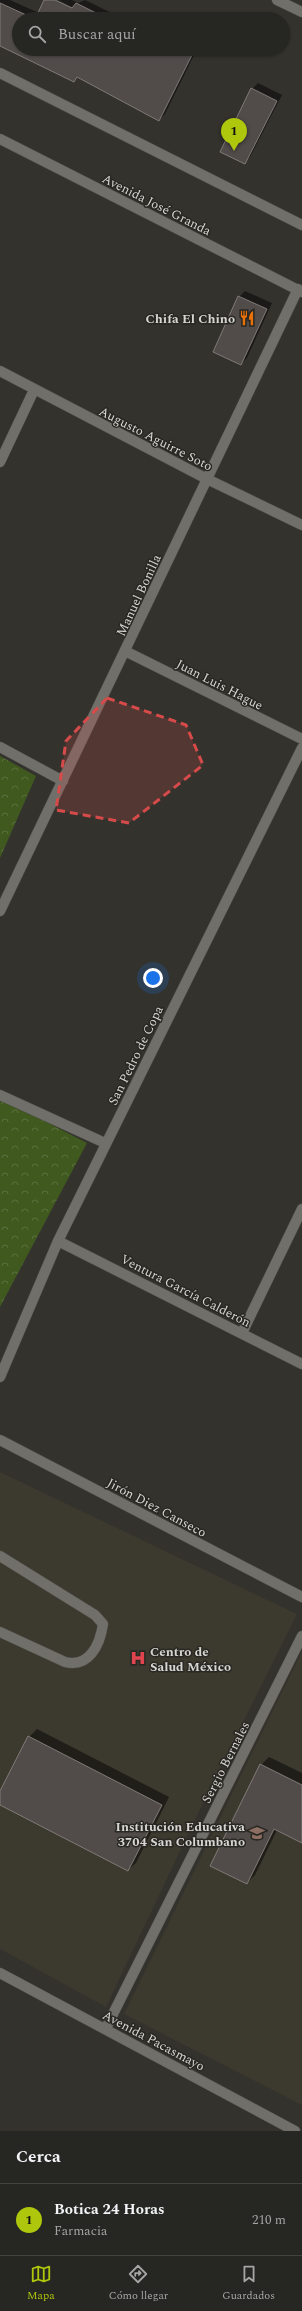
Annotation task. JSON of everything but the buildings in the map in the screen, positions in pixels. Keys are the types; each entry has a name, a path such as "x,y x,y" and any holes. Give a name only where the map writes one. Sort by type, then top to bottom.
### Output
{"street":[{"path":"277,0 302,12"},
{"path":"0,73 302,225"},
{"name":"Avenida José Granda","path":"0,139 300,290"},
{"name":"Manuel Bonilla","path":"0,911 207,479 300,290"},
{"name":"Augusto Aguirre Soto","path":"0,371 207,479 302,525"},
{"path":"0,462 34,390"},
{"name":"Juan Luis Hague","path":"125,651 302,739"},
{"path":"0,747 63,781"},
{"name":"San Pedro de Copa","path":"0,1377 58,1241 105,1143 302,748"},
{"path":"0,1095 105,1143"},
{"path":"242,1333 302,1210"},
{"name":"Ventura García Calderón","path":"58,1241 302,1364"},
{"name":"Jirón Diez Canseco","path":"0,1440 302,1597"},
{"path":"0,1556 96,1615 103,1624 102,1634 87,1660 76,1664 65,1662 0,1632"},
{"name":"Sergio Bernales","path":"106,2028 302,1636"},
{"name":"Avenida Pacasmayo","path":"0,1973 106,2028 295,2131"}],"highlighted area":[{"path":"107,698 186,725 203,765 129,823 56,810 66,741"}],"shaded area":[{"name":"Centro de Salud México","path":"0,1472 297,1614 202,1805 106,2007 0,1949"},
{"name":"Institución Educativa 3704 San Columbano","path":"302,1651 302,2105 124,2014"}],"green space":[{"path":"0,756 36,776 0,858"},
{"path":"0,1098 87,1143 0,1307"}],"place":[{"name":"Botica 24 Horas","path":"234,151"},
{"name":"Chifa El Chino","path":"247,318"},
{"name":"Centro de Salud México","path":"138,1658"},
{"name":"Institución Educativa 3704 San Columbano","path":"257,1833"}]}
